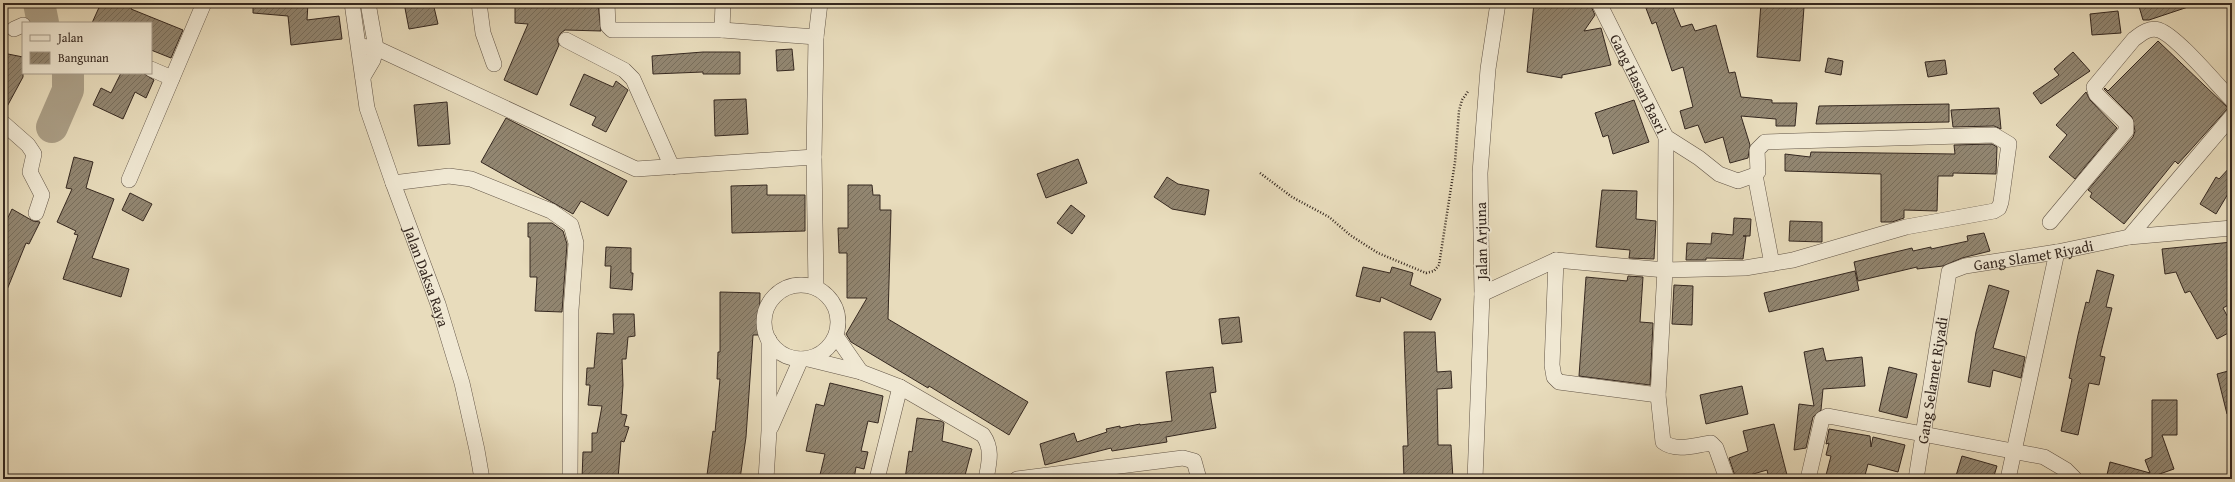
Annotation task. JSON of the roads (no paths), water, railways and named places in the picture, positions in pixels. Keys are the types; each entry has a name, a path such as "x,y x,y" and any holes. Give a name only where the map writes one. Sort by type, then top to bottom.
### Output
{"street":[{"path":"129,180 204,3"},
{"path":"352,3 360,46 376,48 636,169 814,157"},
{"path":"363,77 373,60 376,48 368,3"},
{"path":"479,3 483,33 494,64"},
{"path":"608,3 608,26 612,30 722,30 816,37"},
{"path":"722,30 723,3"},
{"path":"816,288 814,157 816,37 820,3"},
{"name":"Jalan Arjuna","path":"1475,479 1482,294 1480,172 1488,69 1498,3"},
{"name":"Gang Hasan Basri","path":"1599,3 1666,136 1699,158 1719,174 1738,181 1756,176"},
{"path":"2050,222 2126,131 2126,123 2096,94 2094,87 2134,39 2142,33 2151,29 2158,30 2167,36 2232,100"},
{"path":"566,40 624,70 633,79 672,166"},
{"name":"Jalan Daksa Raya","path":"360,46 367,108 392,183 438,304 462,383 482,479"},
{"path":"152,69 172,78"},
{"path":"2129,237 2232,116"},
{"path":"3,123 28,145 34,154 30,172 42,195 36,213"},
{"path":"1482,294 1556,260 1665,270 1745,268 1772,264 1793,260 1906,227 1994,211 1999,208 2001,202 2009,144 1994,135 1765,142 1757,150 1758,172 1756,176 1772,264"},
{"path":"1666,136 1665,270 1658,396 1663,442 1670,447 1677,448 1711,443 1716,448 1727,479"},
{"path":"392,183 449,176 471,179 551,211 571,225 576,243 571,310 570,479"},
{"name":"Gang Slamet Riyadi","path":"1946,281 1949,272 1966,266 2057,252 2129,237 2232,228"},
{"path":"2008,479 2057,252"},
{"path":"1556,260 1552,370 1554,377 1559,382 1658,396"},
{"name":"Gang Selamet Riyadi","path":"1916,479 1925,433 1946,281"},
{"path":"769,431 804,359 820,354 829,346 836,336 838,325 837,313 833,303 825,294 816,288 804,285 793,286 782,290 774,297 767,307 764,318 765,329 769,340 777,350 788,356 804,359 861,372 900,387 983,435 989,443 990,458 986,479"},
{"path":"836,336 861,372"},
{"path":"766,479 769,431 769,340"},
{"path":"877,479 900,387"},
{"path":"1808,479 1824,417 1828,416 1925,433 2044,457 2066,470 2075,479"},
{"path":"1017,479 1183,458 1194,461 1199,479"}],"waterway":[{"path":"39,3 43,22"},
{"path":"52,127 68,90 68,74"}]}
